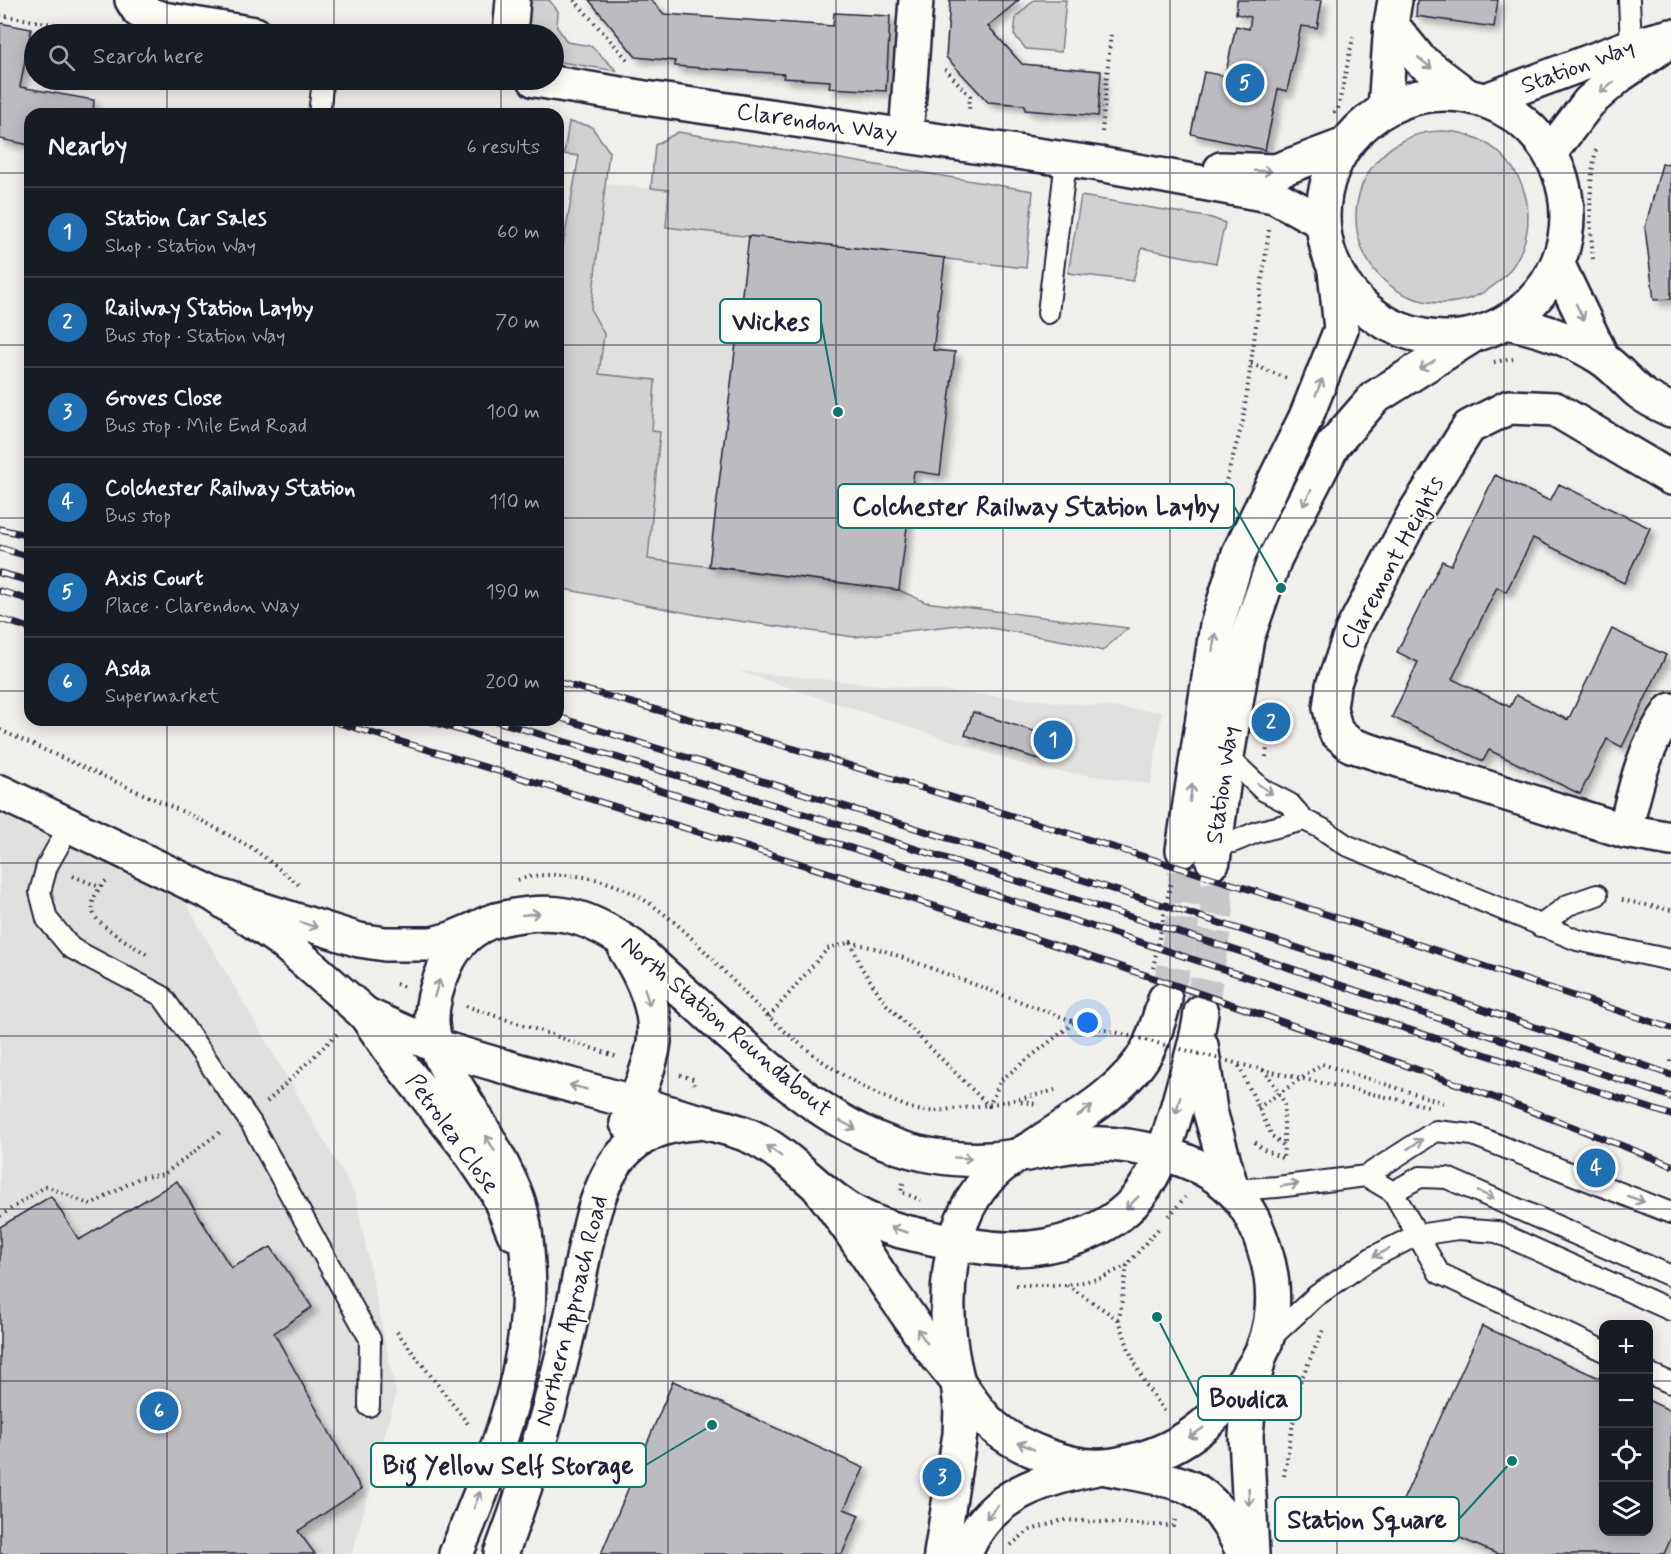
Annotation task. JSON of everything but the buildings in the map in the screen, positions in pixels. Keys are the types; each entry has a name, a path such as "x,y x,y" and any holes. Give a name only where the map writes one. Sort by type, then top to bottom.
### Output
{"main road":[{"path":"132,0 139,11 163,19 194,24"},
{"path":"511,24 513,0"},
{"path":"906,135 916,0"},
{"path":"1393,12 1420,60 1476,97 1505,109 1537,134 1560,171 1569,214 1565,242 1558,265 1548,283 1535,299 1507,322 1476,334 1442,338 1408,332 1388,324 1350,294 1335,269 1327,249 1322,222 1325,185 1331,169 1338,131 1413,97 1425,95 1476,97"},
{"path":"1385,109 1393,12"},
{"name":"Station Way","path":"1476,97 1631,46 1671,38"},
{"name":"Station Way","path":"1550,153 1589,102 1620,75 1671,38"},
{"name":"Clarendon Way","path":"564,85 1099,164 1274,196 1322,222"},
{"name":"Clarendon Way","path":"1099,164 1276,171 1338,131"},
{"path":"1558,265 1603,359"},
{"name":"Station Way","path":"1203,851 1217,626 1239,553 1317,393 1341,329 1335,269"},
{"path":"1507,322 1543,329 1570,340 1603,359 1639,392 1671,410"},
{"name":"Station Way","path":"1203,851 1227,756 1247,638 1275,558 1334,446 1374,398 1476,334"},
{"name":"Claremont Heights","path":"1671,478 1555,410 1509,407 1469,427 1414,514 1357,621 1333,686 1330,708 1336,732 1351,745 1625,831 1671,839"},
{"path":"1625,831 1638,772 1664,720 1671,711"},
{"name":"Petrolea Close","path":"0,792 213,894 359,940 397,944 432,944 451,939 475,928"},
{"name":"Petrolea Close","path":"213,894 282,941 355,1021 398,1061 465,1145 497,1192 514,1231 524,1267 529,1299"},
{"path":"607,1176 635,1102 649,1067 654,1045 653,1018 639,970 608,929 586,920 542,913 517,915 475,928 459,943 442,975 432,1007 432,1025 436,1046 493,1064 635,1102 701,1123"},
{"name":"North Station Roundabout","path":"608,929 633,947 782,1080 827,1113 887,1143 917,1152 961,1159 1019,1156 1054,1148 1088,1144 1138,1147 1196,1166 1232,1190 1257,1227 1273,1281 1273,1307 1260,1356 1240,1388 1220,1413 1185,1441 1149,1457 1102,1467 1060,1459 1020,1444 994,1428 974,1407 958,1382 930,1347 839,1213 819,1188"},
{"path":"1019,1156 1092,1107 1129,1076 1147,1051 1165,999"},
{"path":"1162,1154 1176,1115 1200,1020 1203,1069 1210,1111 1232,1190"},
{"name":"Petrolea Close","path":"355,1021 381,1023 436,1046"},
{"name":"Northern Approach Road","path":"436,1046 449,1074 498,1157 515,1193 524,1226 529,1299 523,1348 509,1412 456,1554"},
{"name":"North Station Roundabout","path":"701,1123 750,1136 772,1148 819,1188 855,1213 884,1225 919,1236 983,1248 1011,1250 1062,1242 1084,1234 1121,1213 1138,1198 1162,1154"},
{"name":"Northern Approach Road","path":"501,1554 554,1390 584,1251 607,1176 622,1154 639,1140 659,1129 680,1124 701,1123"},
{"name":"North Station Roundabout","path":"958,1382 946,1316 948,1278 956,1243 964,1217 974,1196 985,1181 1000,1167 1019,1156"},
{"path":"1252,1554 1246,1436 1250,1399 1260,1356"},
{"path":"941,1554 960,1434 961,1408 958,1382"},
{"path":"965,1554 980,1526 997,1505 1029,1487 1067,1474 1102,1467 1185,1486 1221,1513 1244,1554"}],"lane":[{"path":"1629,0 1631,46"},
{"path":"320,108 322,90"},
{"path":"1048,313 1066,160"},
{"path":"1227,756 1263,790 1290,804 1304,820 1321,828 1346,845 1540,926 1595,944 1671,960"},
{"path":"1203,851 1257,832 1304,820"},
{"path":"70,825 47,866 40,892 47,919 71,948 162,996 251,1123 370,1339 369,1406"},
{"path":"1540,926 1568,905 1597,895"},
{"path":"1232,1190 1366,1176 1436,1131 1473,1136 1671,1213"},
{"path":"1366,1176 1394,1192 1439,1273 1599,1349"},
{"path":"1394,1192 1420,1177 1448,1178 1671,1276"},
{"path":"1260,1356 1276,1333 1317,1296 1373,1257 1417,1235 1458,1229 1497,1232 1671,1310"},
{"path":"1650,1374 1671,1383"}],"path":[{"path":"574,0 628,60 626,95"},
{"path":"0,15 52,24"},
{"path":"1099,164 1111,31"},
{"path":"1338,131 1338,108 1355,32"},
{"path":"911,64 946,69 970,96 965,144"},
{"path":"1594,265 1591,231 1592,169 1598,146"},
{"path":"1216,520 1243,421 1274,196"},
{"path":"1251,364 1278,374"},
{"name":"Station Way","path":"1265,767 1271,708"},
{"path":"116,882 107,881 97,891 92,906 96,918 152,958"},
{"path":"1597,895 1671,910"},
{"path":"851,942 861,967 886,1004 989,1106"},
{"path":"769,1017 827,949 851,942 885,951 1075,1022 1263,1070 1432,1107"},
{"path":"264,1091 270,1100 355,1021 378,991 396,984 397,944"},
{"path":"989,1106 1001,1080 1075,1022"},
{"path":"1111,1042 1116,1031"},
{"path":"1234,1055 1272,1137 1284,1146"},
{"path":"1263,1070 1284,1102 1282,1158"},
{"path":"924,1111 989,1106 1061,1089"},
{"path":"0,1216 46,1186 91,1205 139,1178 164,1174 231,1125"},
{"path":"1119,1320 1068,1285 1102,1278 1127,1265"},
{"path":"392,1323 427,1373 469,1425 474,1435"}],"shaded area":[{"path":"529,0 549,0 558,11 557,24 527,24"},
{"path":"1034,0 1066,0 1061,52 1026,49 1014,35 1016,17"},
{"path":"564,38 567,42 591,46 617,71 564,63"},
{"path":"569,122 591,126 609,151 591,310 604,334 599,374 655,380 652,431 660,432 648,559 899,590 925,602 1128,628 1102,651 1076,643 967,624 854,637 703,616 564,589 564,240 579,156 564,154"},
{"path":"1442,131 1475,138 1503,156 1521,184 1528,217 1521,250 1503,278 1475,296 1442,303 1409,296 1381,278 1363,250 1356,217 1363,184 1381,156 1409,138"},
{"path":"678,132 1033,191 1026,268 666,227 669,190 651,188 655,145"},
{"path":"606,184 669,190 666,227 749,236 709,566 647,559 660,432 652,431 655,381 599,374 604,334 591,310"},
{"path":"1081,196 1212,218 1225,223 1216,263 1142,248 1133,281 1068,273"},
{"path":"738,671 1162,712 1151,784 1034,768"},
{"path":"0,798 175,885 355,1194 396,1394 352,1554 0,1554"}],"tunnel":[{"path":"1165,999 1173,971 1186,903 1183,850"},
{"path":"1201,1012 1217,912 1213,861"}],"railway":[{"path":"0,529 24,535"},
{"path":"0,548 24,555"},
{"path":"0,573 24,579"},
{"path":"0,591 24,598"},
{"path":"0,619 24,626"},
{"path":"564,684 809,753 1271,896 1671,1028"},
{"path":"564,719 1256,934 1533,1026 1671,1075"},
{"path":"349,726 722,839 1113,964 1447,1080 1671,1165"},
{"path":"446,726 842,845 1671,1115"},
{"path":"513,726 847,827 1260,958 1671,1097"}],"place":[{"name":"Axis Court","path":"1245,83"},
{"name":"Wickes","path":"838,412"},
{"name":"Colchester Railway Station Layby","path":"1281,588"},
{"name":"Railway Station Layby","path":"1271,722"},
{"name":"Station Car Sales","path":"1053,740"},
{"name":"Colchester Railway Station","path":"1596,1168"},
{"name":"Boudica","path":"1157,1317"},
{"name":"Asda","path":"159,1411"},
{"name":"Big Yellow Self Storage","path":"712,1425"},
{"name":"Station Square","path":"1512,1461"},
{"name":"Groves Close","path":"942,1477"}]}
